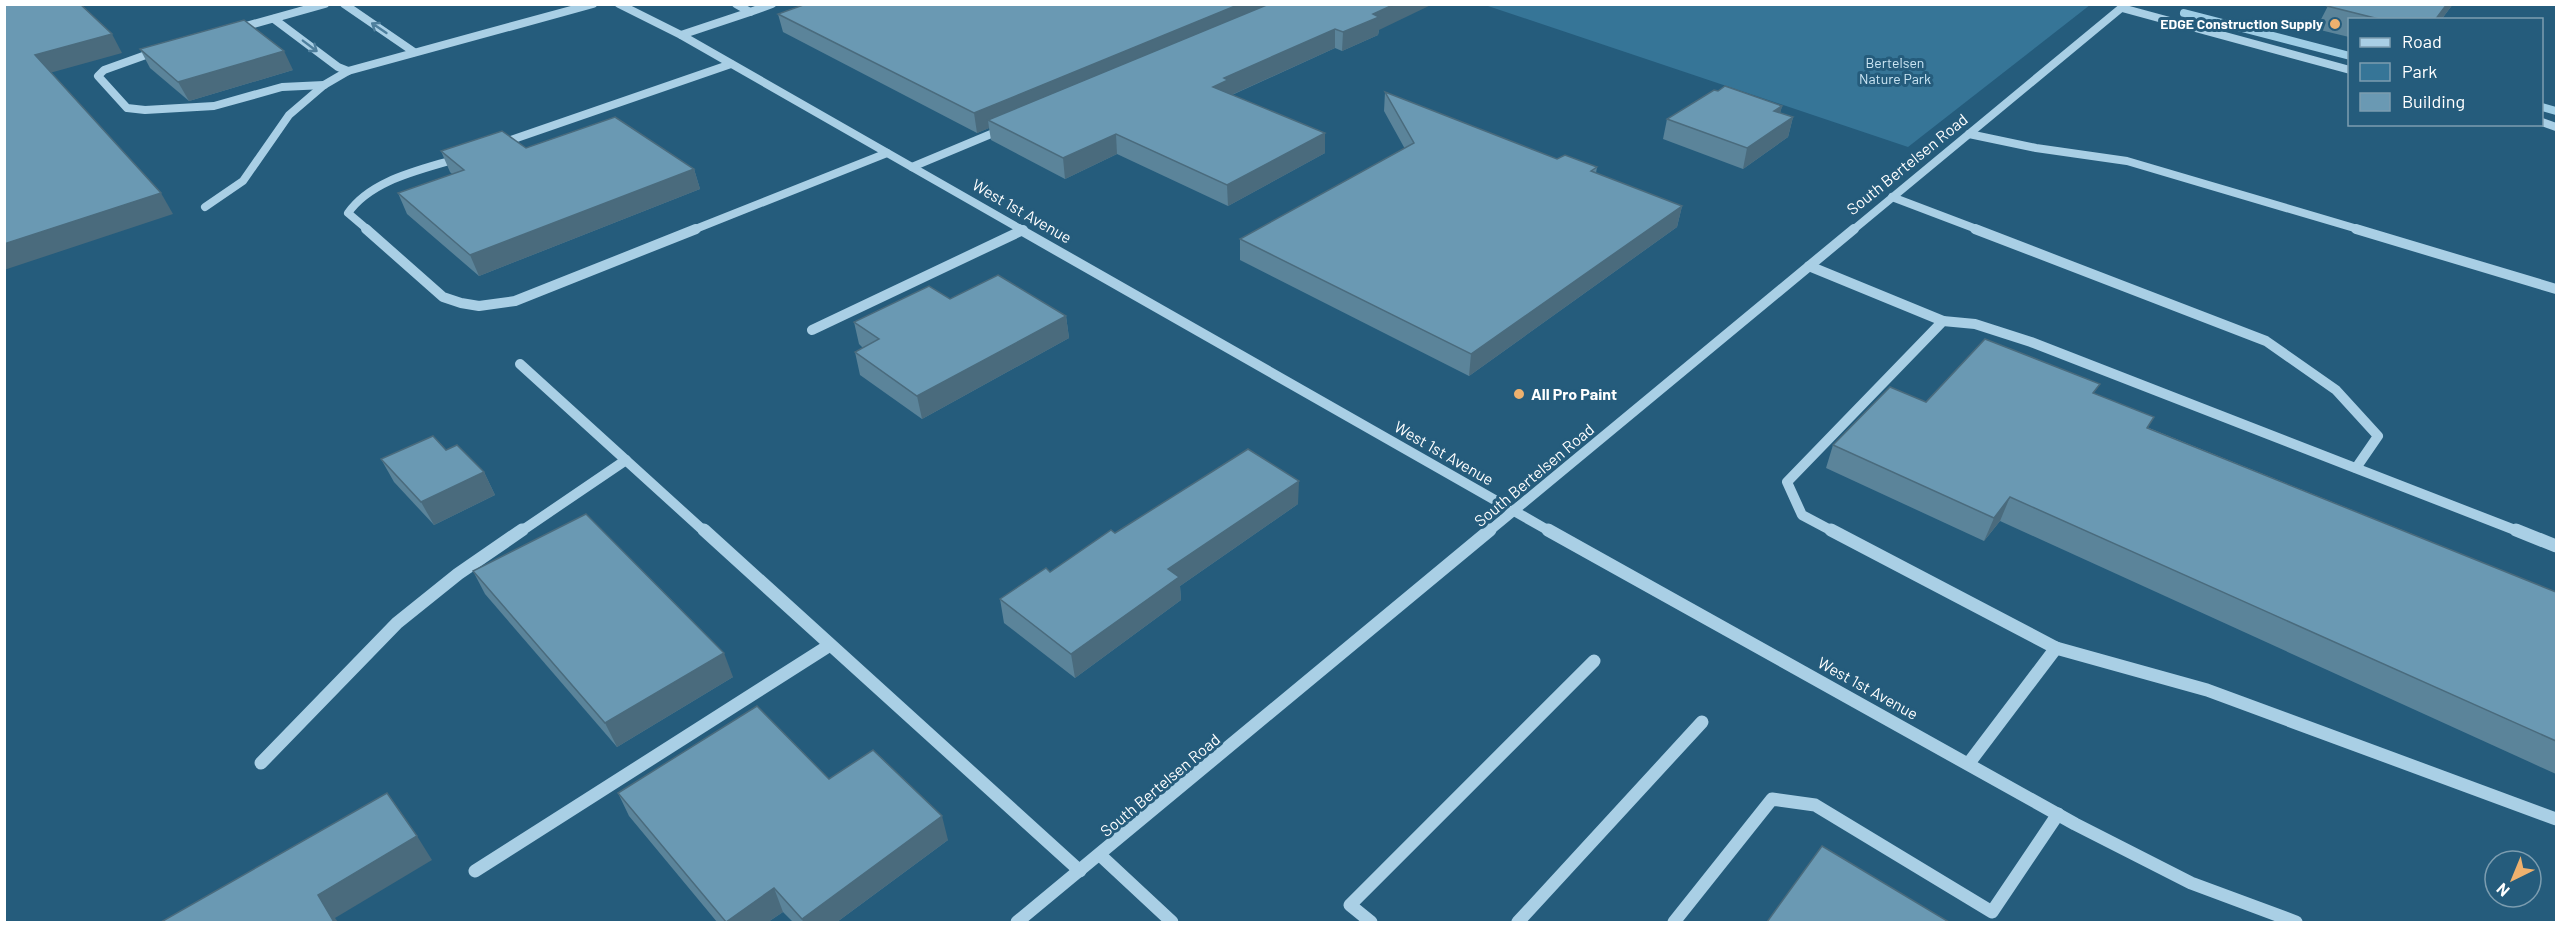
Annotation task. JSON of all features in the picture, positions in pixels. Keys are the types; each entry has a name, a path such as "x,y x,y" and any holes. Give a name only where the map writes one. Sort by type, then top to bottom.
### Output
{"street":[{"path":"230,30 325,4"},
{"path":"344,4 414,52"},
{"path":"205,207 243,181 289,115 324,86 348,71 593,4"},
{"name":"West 1st Avenue","path":"619,4 681,35 1515,512 2058,814 2191,882 2270,918 2295,922"},
{"path":"736,4 750,12"},
{"path":"681,35 772,4"},
{"path":"2124,6 2348,70"},
{"name":"South Bertelsen Road","path":"1017,922 2124,6"},
{"path":"274,19 338,67 348,71"},
{"path":"166,48 104,70 98,76 127,108 145,110 214,106 282,87 324,86"},
{"path":"496,145 731,64"},
{"path":"912,167 1011,125"},
{"path":"1969,134 2036,148 2127,161 2151,167 2556,289"},
{"path":"473,153 379,187 351,204 348,213 443,297 458,304 478,306 498,306 515,301 887,153"},
{"path":"1892,198 2265,341 2336,390 2378,436 2356,468"},
{"path":"812,330 1023,230"},
{"path":"1809,266 1943,321 1975,324 2031,342 2556,546"},
{"path":"1943,321 1787,482 1802,515 2056,648 2208,690 2556,819"},
{"path":"519,364 1080,871"},
{"path":"261,763 396,623 458,574 626,460"},
{"path":"475,871 830,645"},
{"path":"1969,763 2056,648"},
{"path":"1371,922 1350,905 1594,661"},
{"path":"1518,922 1702,722"},
{"path":"1674,922 1772,799 1815,805 1992,912 2058,814"},
{"path":"1100,855 1172,922"}],"green space":[{"name":"Bertelsen Nature Park","path":"1485,5 2090,5 1908,147"}],"building":[{"path":"4,4 80,4 112,34 35,55 161,193 4,244"},
{"path":"806,4 1240,4 974,113 778,14"},
{"path":"1269,4 1395,4 1373,14 1379,17 1343,32 1335,29 1224,78 1228,80 1213,87 1325,133 1227,185 1116,134 1063,158 988,120"},
{"path":"2329,4 2447,4 2436,18 2375,18 2327,6"},
{"path":"244,20 284,51 178,82 140,49"},
{"path":"1725,86 1782,106 1774,111 1793,117 1747,148 1667,119 1714,90 1718,91"},
{"path":"1385,92 1557,159 1565,155 1597,167 1591,171 1682,206 1471,354 1240,239 1414,143"},
{"path":"615,117 694,169 470,255 398,193 464,170 441,151 502,131 526,148"},
{"path":"998,275 1066,316 917,396 855,352 879,339 854,322 929,286 950,299"},
{"path":"1985,339 2100,384 2093,393 2154,417 2147,428 2556,592 2556,741 2010,497 1994,518 1833,445 1890,387 1926,402"},
{"path":"433,436 446,450 457,445 484,472 421,502 381,459"},
{"path":"1248,449 1299,481 1168,569 1179,577 1071,654 1000,599 1046,568 1050,572 1111,530 1115,533"},
{"path":"586,514 724,653 605,723 473,571"},
{"path":"757,706 829,779 873,750 942,816 802,919 774,888 726,922 618,793"},
{"path":"387,793 417,836 318,895 334,922 161,922"},
{"path":"1822,846 1949,922 1767,922"}],"waterway":[{"path":"2184,13 2348,55"},
{"path":"2543,107 2556,111"}],"place":[{"name":"EDGE Construction Supply","path":"2335,24"},
{"name":"All Pro Paint","path":"1519,394"}]}
